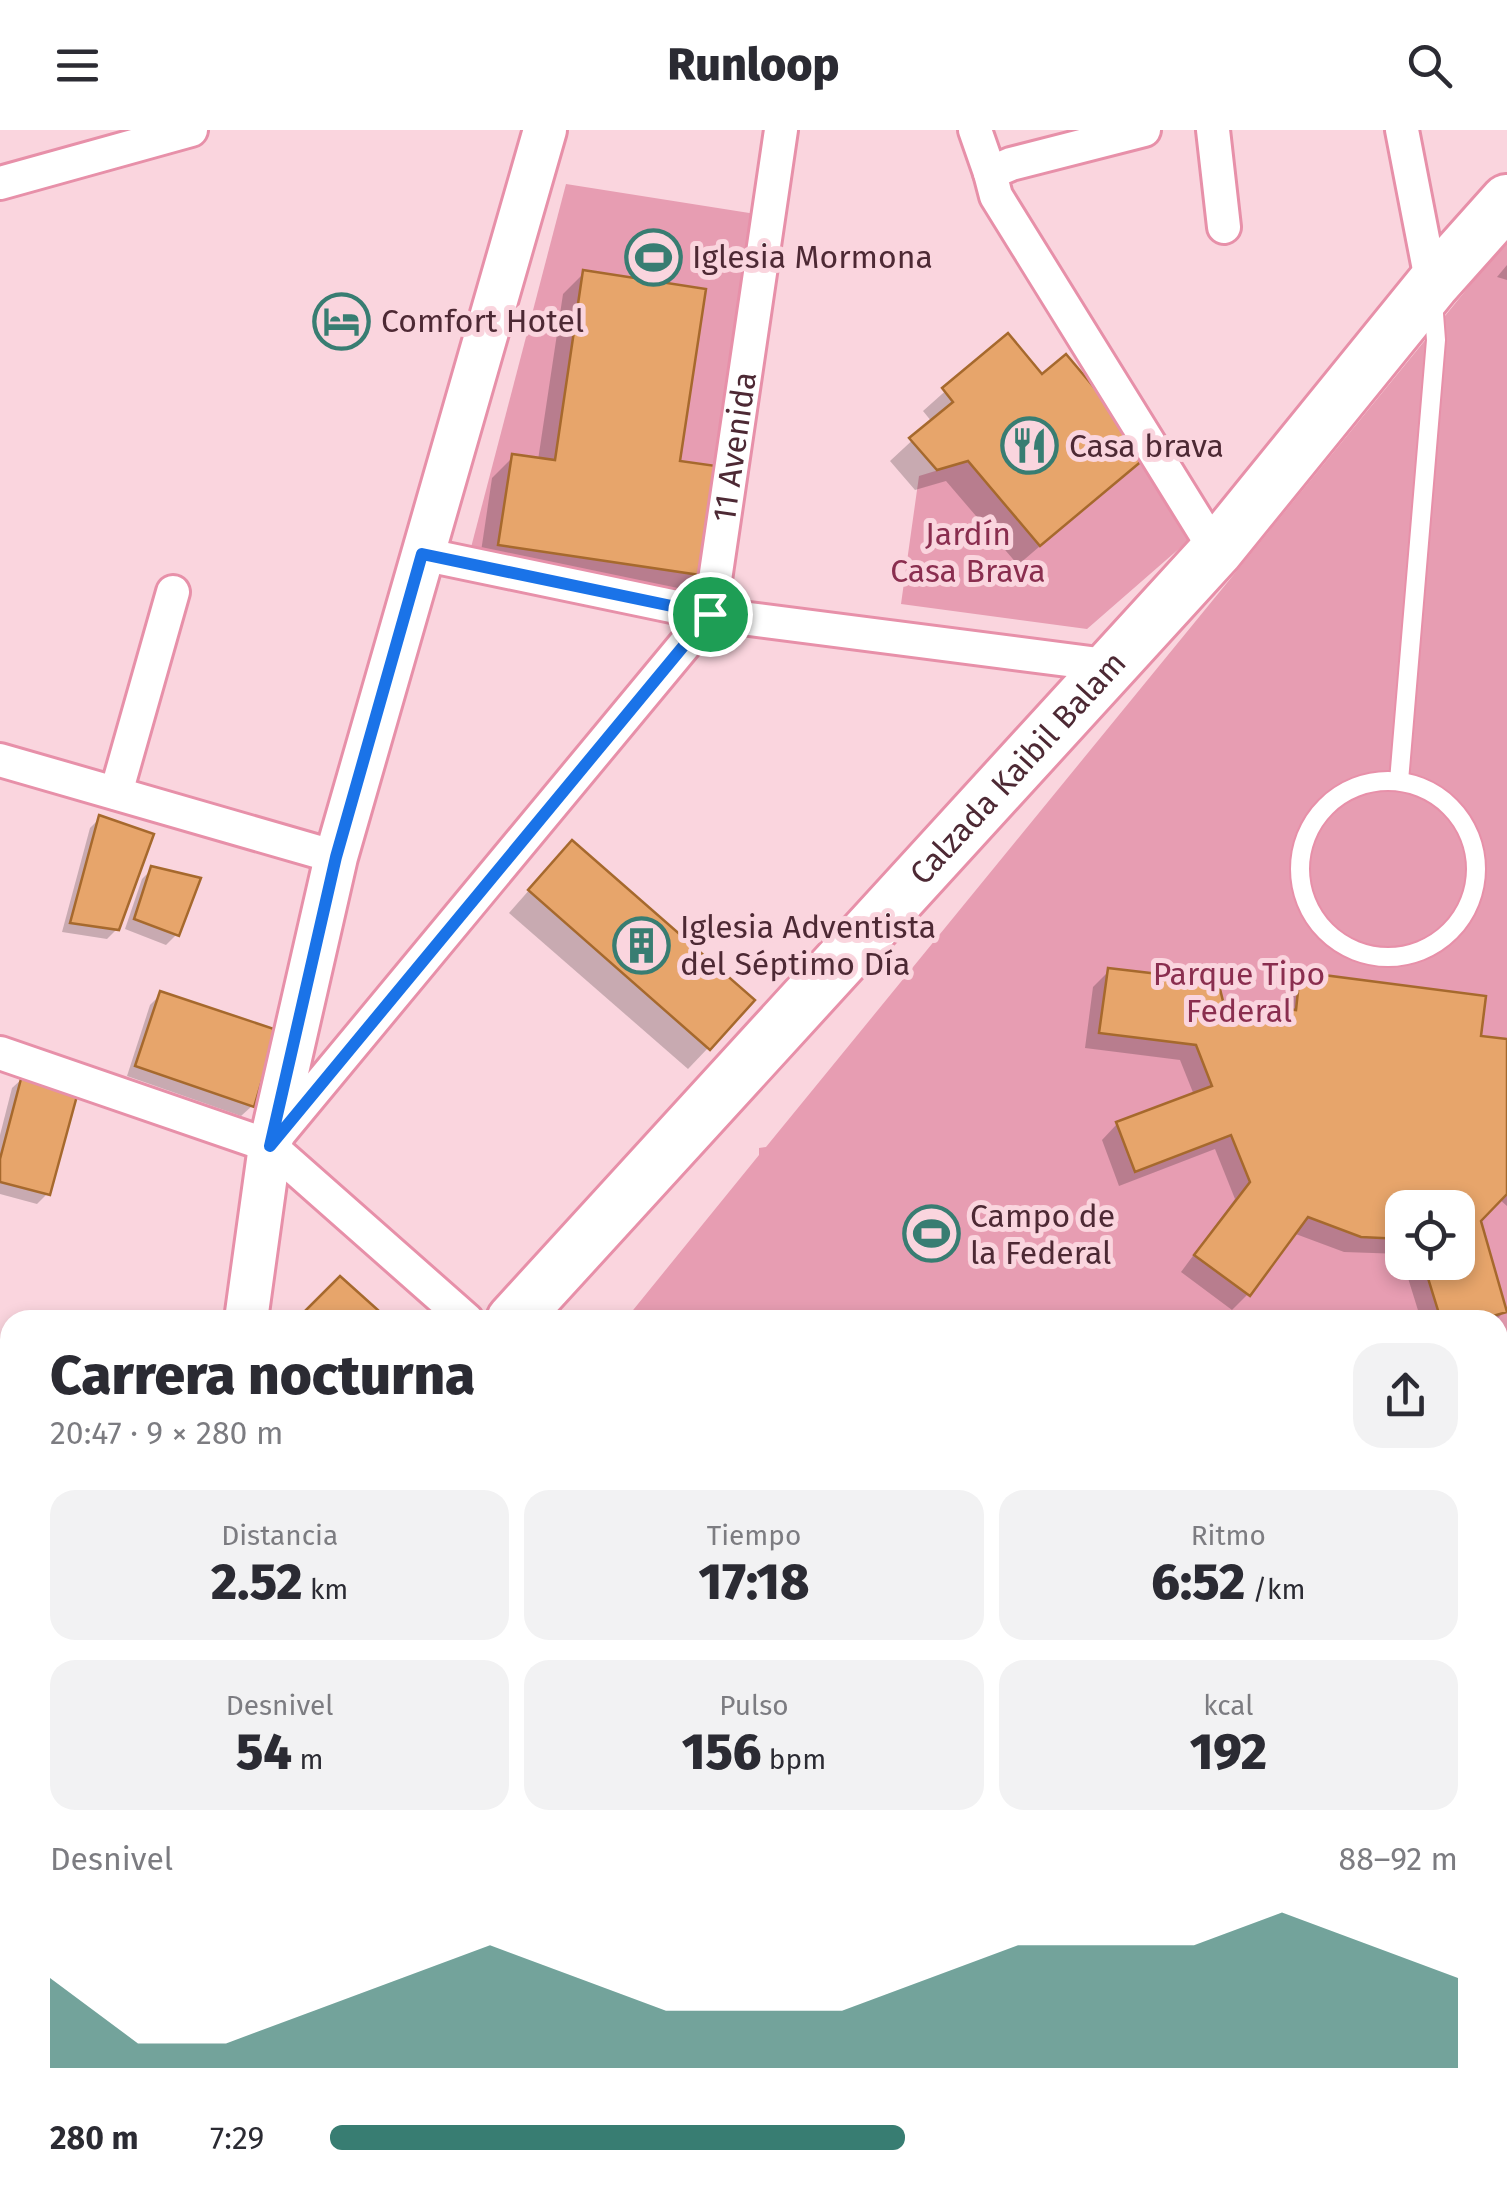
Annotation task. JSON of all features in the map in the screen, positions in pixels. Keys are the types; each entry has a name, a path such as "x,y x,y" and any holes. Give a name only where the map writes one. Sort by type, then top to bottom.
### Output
{"main road":[{"name":"Calzada Kaibil Balam","path":"522,1310 1114,666 1216,551 1432,286 1507,202"}],"street":[{"path":"0,182 191,130"},
{"path":"247,1310 270,1146 336,857 545,130"},
{"name":"11 Avenida","path":"710,614 781,130"},
{"path":"976,130 996,196 1216,551"},
{"path":"990,173 1011,164 1144,130"},
{"path":"1214,130 1224,227"},
{"path":"1402,130 1432,286"},
{"path":"422,554 710,614 1114,666"},
{"path":"116,793 173,592"},
{"path":"270,1146 710,614"},
{"path":"0,760 336,857"},
{"path":"0,1053 270,1146 456,1310"}],"lane":[{"path":"1398,781 1436,340 1432,286"},
{"path":"1398,781 1425,788 1448,803 1465,824 1476,850 1477,879 1469,907 1453,930 1430,948 1403,957 1374,957 1346,948 1323,931 1307,907 1299,881 1300,854 1308,828 1324,807 1346,791 1372,782 1398,781"}],"green space":[{"name":"Iglesia Mormona","path":"566,184 762,215 721,599 468,559"},
{"name":"Parque Tipo Federal","path":"1507,240 1507,1310 633,1310 759,1155 759,1148 766,1147"},
{"name":"Jardín Casa Brava","path":"1150,454 1212,520 1087,629 901,604 919,476 968,461 1040,546"}],"building":[{"path":"583,270 706,289 680,461 716,466 700,575 498,545 512,454 555,460"},
{"name":"Casa brava","path":"1008,333 1042,374 1066,354 1150,454 1040,546 968,461 937,470 909,438 953,402 942,388"},
{"path":"99,815 154,834 119,930 70,923"},
{"name":"Iglesia Adventista del Séptimo Día","path":"572,840 755,1000 710,1050 528,890"},
{"path":"151,866 201,878 179,936 134,919"},
{"path":"1108,968 1218,981 1223,1001 1296,1010 1300,972 1486,996 1481,1036 1507,1039 1507,1194 1481,1221 1506,1310 1438,1310 1429,1280 1475,1280 1475,1190 1385,1190 1385,1238 1361,1237 1308,1217 1250,1296 1194,1255 1250,1182 1231,1135 1135,1172 1116,1122 1212,1086 1196,1045 1099,1033"},
{"path":"160,991 277,1030 254,1107 135,1066"},
{"path":"22,1075 78,1092 50,1195 0,1182 0,1159"},
{"path":"340,1276 378,1310 306,1310"}],"place":[{"name":"Iglesia Mormona","path":"653,257"},
{"name":"Comfort Hotel","path":"342,321"},
{"name":"Casa brava","path":"1030,446"},
{"name":"Iglesia Adventista del Séptimo Día","path":"641,945"},
{"name":"Campo de la Federal","path":"931,1234"}],"route":[{"path":"422,554 710,614 270,1146 336,857 422,554"}]}
